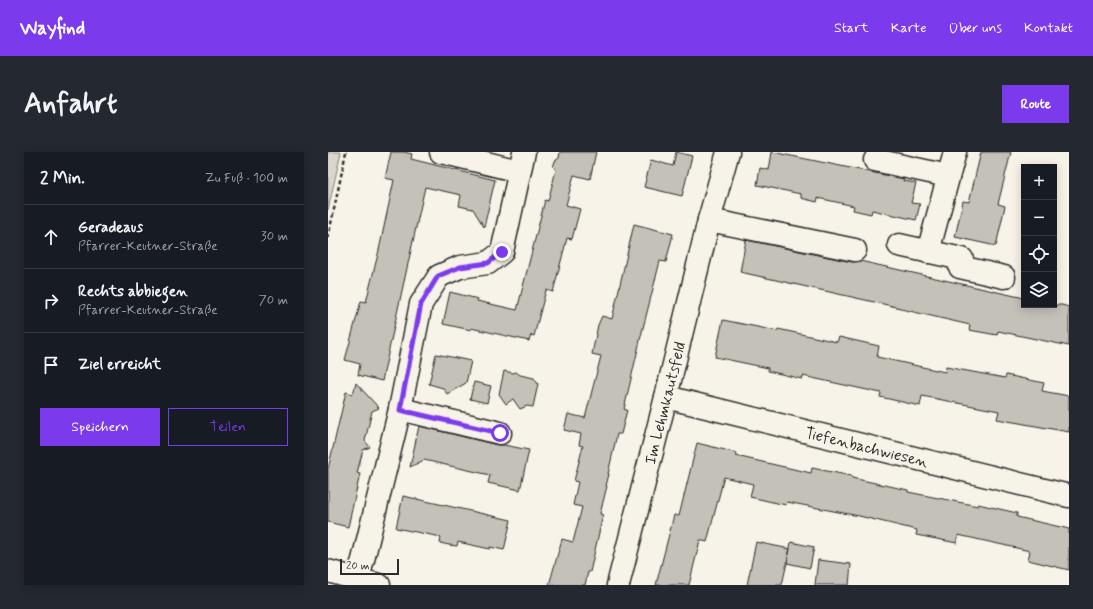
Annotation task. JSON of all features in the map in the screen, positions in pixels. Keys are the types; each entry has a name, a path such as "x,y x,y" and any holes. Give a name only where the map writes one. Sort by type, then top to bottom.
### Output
{"street":[{"path":"357,579 400,410 421,304 438,276 460,267 488,263 502,252 522,161 441,152"},
{"name":"Im Lehmkautsfeld","path":"618,585 666,398 709,220 728,152"},
{"path":"928,252 955,152"},
{"path":"875,160 948,176"},
{"path":"709,220 855,250"},
{"path":"899,245 962,260 960,267 1004,277"},
{"name":"Tiefenbachwiesen","path":"666,398 1069,496"},
{"path":"400,410 500,433"},
{"path":"328,571 379,585"}],"path":[{"path":"328,238 346,152"}],"shaded area":[{"path":"328,152 341,152 328,210"}],"building":[{"path":"391,152 404,152 412,154 411,159 495,180 484,227 473,209 459,206 461,195 425,187 382,381 358,375 360,364 345,360 361,301 366,302 379,250 394,180 385,178"},
{"path":"560,152 596,152 590,179 574,175 566,205 580,209 572,239 567,238 553,292 546,290 534,336 531,335 529,341 471,328 471,330 443,324 450,292 478,299 477,301 517,310 545,200 548,201 556,170 553,167 555,161 559,158"},
{"path":"676,152 692,156 682,196 644,187 651,160 673,166"},
{"path":"772,152 904,179 903,181 916,183 911,203 920,204 916,220 872,210 871,214 853,210 854,206 818,198 817,202 801,198 801,194 757,185 760,168 769,170"},
{"path":"981,152 1011,152 998,204 1005,206 996,246 955,237 963,201 969,202"},
{"path":"634,224 673,234 666,262 660,261 641,336 624,409 627,410 621,434 617,434 608,474 607,486 600,514 603,515 590,572 588,572 585,585 549,585 562,539 573,542 582,507 573,505 578,482 574,481 583,446 579,445 581,434 564,430 568,414 585,418 601,356 592,354 598,325 602,316 612,319"},
{"path":"746,240 852,262 860,261 1021,297 1021,308 1057,308 1057,305 1062,305 1069,307 1069,346 998,331 997,335 969,330 970,325 740,272"},
{"path":"723,320 777,331 778,329 837,342 839,337 879,346 877,357 945,372 946,367 1005,378 1006,375 1044,383 1042,391 1069,396 1069,432 997,419 999,411 922,396 920,406 880,397 881,393 803,376 802,379 768,371 768,368 715,357"},
{"path":"436,354 471,361 466,383 447,394 443,388 429,384"},
{"path":"504,371 513,373 516,372 520,375 534,378 538,384 533,407 527,406 520,409 513,399 506,404 499,394"},
{"path":"474,382 491,386 487,403 470,399"},
{"path":"356,383 379,408 372,411 365,441 370,447 363,450 357,473 360,474 348,527 328,522 328,469 346,392 353,394"},
{"path":"419,426 497,445 529,450 520,490 488,483 490,475 424,460 410,467"},
{"path":"697,443 737,453 736,456 811,473 812,468 852,476 852,478 908,490 908,492 978,506 978,504 1017,513 1017,517 1069,529 1069,570 1028,560 1030,551 958,535 957,543 916,535 917,530 859,516 787,502 786,505 750,497 753,484 724,477 707,542 700,540 689,585 656,585 674,515 679,516"},
{"path":"403,496 511,520 504,550 490,547 490,549 458,542 457,546 449,545 440,543 441,537 396,528"},
{"path":"756,542 790,549 782,585 747,585"},
{"path":"791,542 814,547 810,568 787,563"},
{"path":"818,560 851,564 849,585 815,585"}],"route":[{"path":"500,433 400,410 421,304 438,276 460,267 488,263 502,252"}]}
